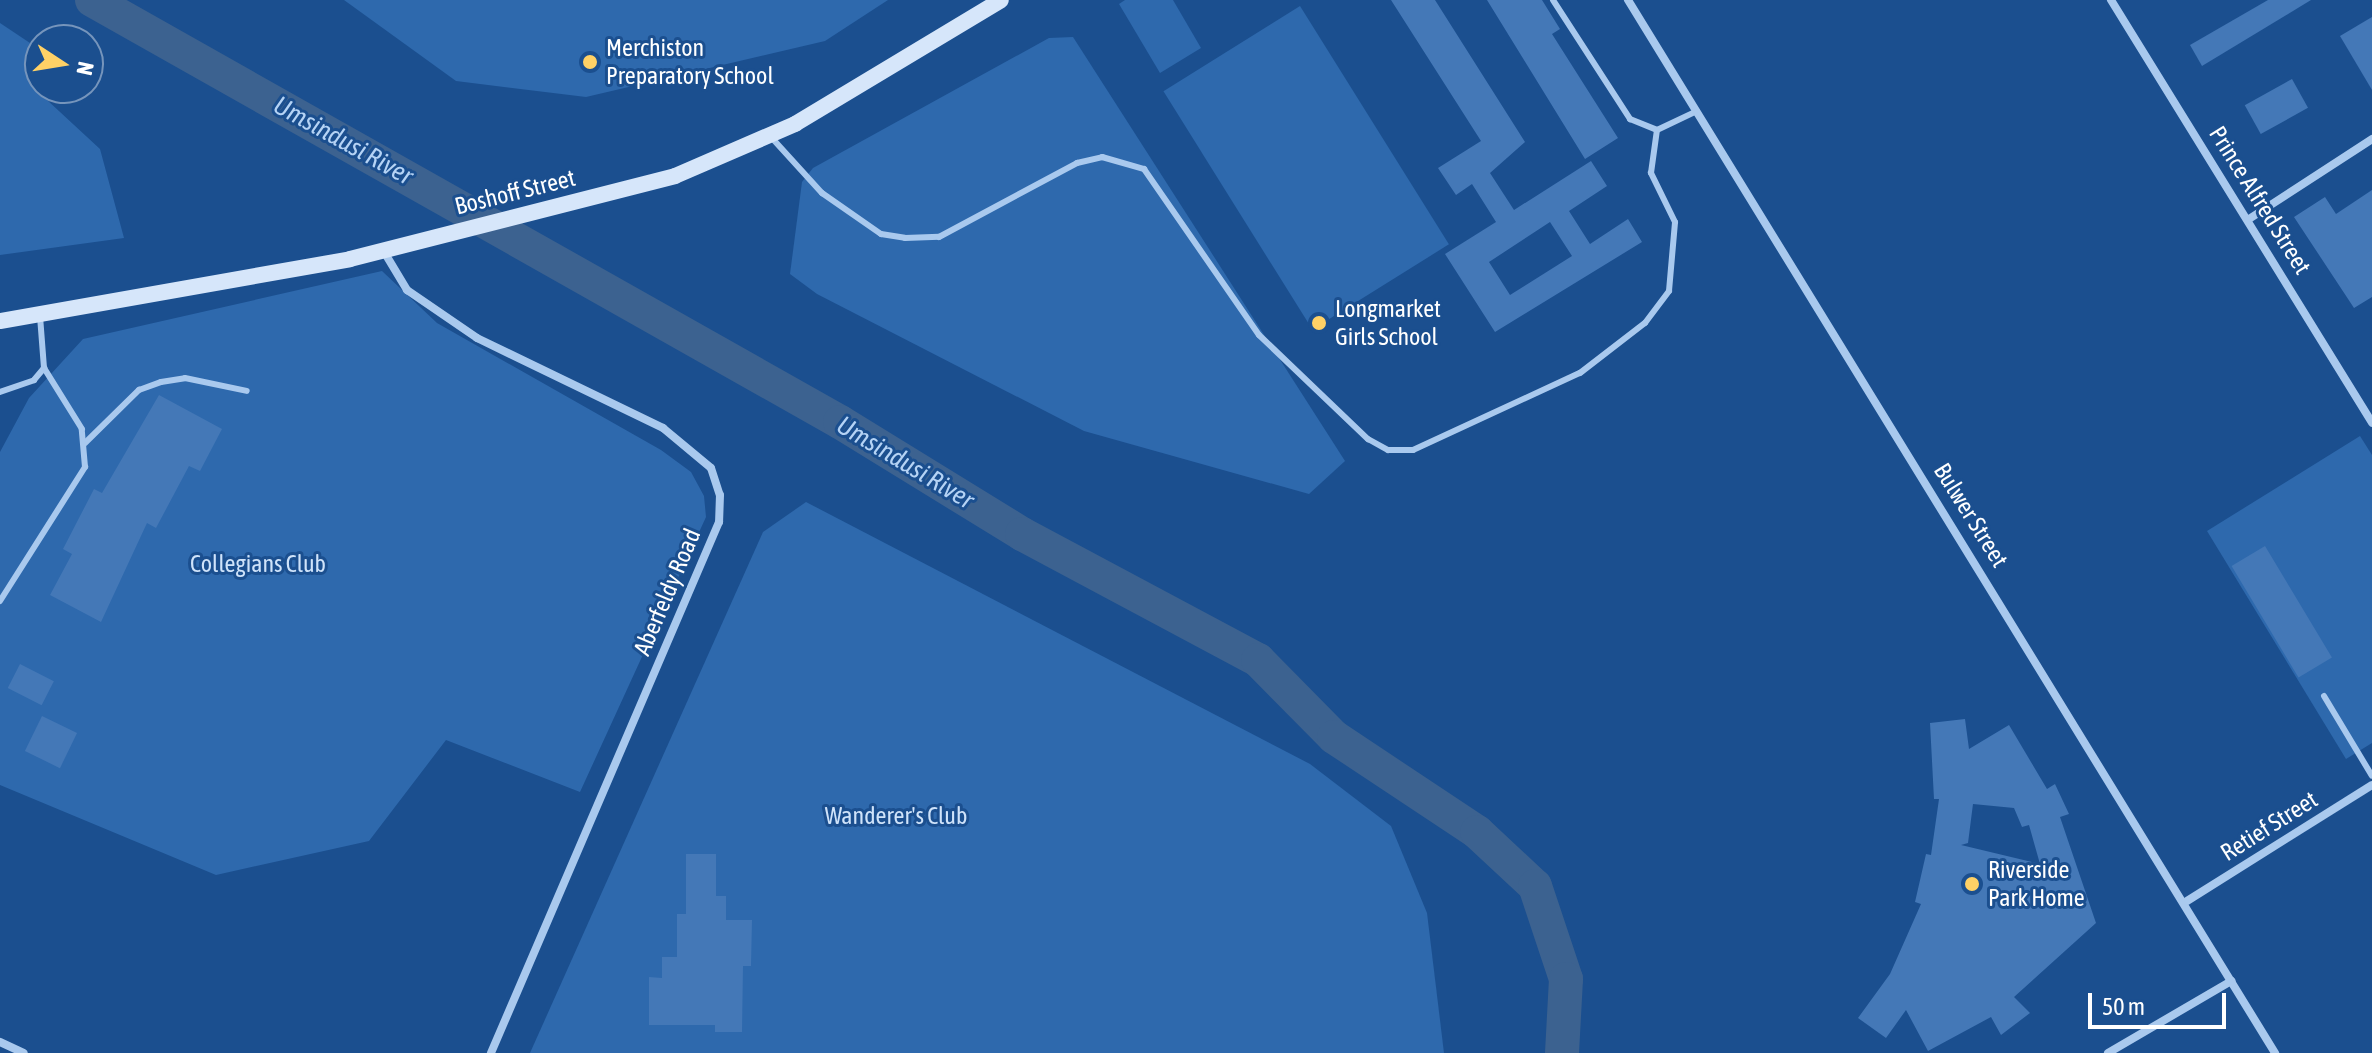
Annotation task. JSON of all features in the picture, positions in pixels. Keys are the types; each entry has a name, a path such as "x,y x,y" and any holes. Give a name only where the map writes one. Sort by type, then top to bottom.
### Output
{"main road":[{"name":"Boshoff Street","path":"0,321 383,250 675,176 771,137 1001,0"}],"street":[{"name":"Bulwer Street","path":"1628,0 2187,901 2275,1053"},
{"name":"Prince Alfred Street","path":"2111,0 2249,219 2372,423"},
{"path":"2249,219 2372,139"},
{"name":"Aberfeldy Road","path":"383,250 407,290 477,338 663,428 711,468 720,495 719,522 493,1052"},
{"name":"Retief Street","path":"2187,901 2372,785"},
{"path":"2108,1053 2231,981"},
{"path":"0,1042 24,1053"}],"lane":[{"path":"1553,0 1622,111 1657,130"},
{"path":"1657,130 1697,111"},
{"path":"771,137 822,193 881,234 905,238 939,237 1077,163 1102,157 1144,169 1259,335 1368,439 1388,450 1413,450 1580,373 1645,323 1669,291 1675,222 1651,173 1657,130"},
{"path":"0,601 81,482 85,443 44,368 40,316"},
{"path":"0,392 34,380 44,368"},
{"path":"85,443 139,390 161,382 185,378 247,391"},
{"path":"2324,696 2372,776"}],"green space":[{"name":"Merchiston Preparatory School","path":"344,0 888,0 825,41 586,97 456,81"},
{"path":"1125,0 1173,0 1201,48 1160,73 1119,4"},
{"path":"1300,6 1449,244 1312,330 1163,91"},
{"path":"0,23 24,39 24,104 51,104 100,149 124,238 0,255"},
{"path":"1073,37 1345,461 1309,494 1084,431 817,294 790,274 802,182 813,168 1049,38"},
{"name":"Collegians Club","path":"382,271 437,323 661,450 691,472 704,496 706,517 580,792 446,740 369,841 216,875 0,785 0,452 29,398 83,339"},
{"path":"2360,436 2372,455 2372,743 2346,759 2207,531"},
{"name":"Wanderer's Club","path":"806,502 1310,764 1391,826 1427,913 1444,1053 530,1053 763,532"}],"building":[{"path":"1391,0 1435,0 1525,142 1490,173 1514,210 1591,161 1607,186 1569,211 1590,244 1628,219 1642,242 1495,332 1445,254 1496,222 1472,184 1456,195 1438,168 1481,141","holes":["1550,222 1572,256 1510,295 1489,262"]},
{"path":"1487,0 1542,0 1560,29 1552,34 1618,138 1585,159"},
{"path":"2268,0 2311,0 2202,66 2190,45"},
{"path":"2372,17 2372,90 2340,36"},
{"path":"2292,79 2308,108 2261,134 2245,105"},
{"path":"2372,190 2372,297 2354,308 2294,217 2325,197 2336,214"},
{"name":"Collegians Club","path":"159,395 222,429 200,471 189,466 156,528 147,523 101,622 50,595 72,554 63,549 94,489 102,493"},
{"path":"2265,546 2332,657 2299,678 2232,566"},
{"path":"20,664 54,681 42,705 8,688"},
{"path":"42,716 77,733 60,768 25,751"},
{"name":"Riverside Park Home","path":"1965,719 1969,749 2009,725 2047,789 2055,784 2069,814 2060,817 2096,923 2014,997 2030,1013 2001,1035 1991,1017 1928,1051 1906,1010 1886,1038 1858,1018 1890,974 1921,904 1915,902 1926,854 1931,855 1939,799 1934,799 1930,723","holes":["1973,804 2014,808 2022,827 2029,825 2040,864 1961,845 1968,843"]},
{"path":"686,854 716,854 716,896 726,896 726,920 752,920 751,966 743,966 742,1032 715,1032 715,1025 649,1025 649,977 662,978 662,957 677,957 677,914 686,914"}],"waterway":[{"name":"Umsindusi River","path":"92,0 840,422 1022,534 1258,660 1334,737 1477,832 1535,886 1566,979 1562,1053"}],"place":[{"name":"Merchiston Preparatory School","path":"590,62"},
{"name":"Longmarket Girls School","path":"1319,323"},
{"name":"Riverside Park Home","path":"1972,884"}]}
